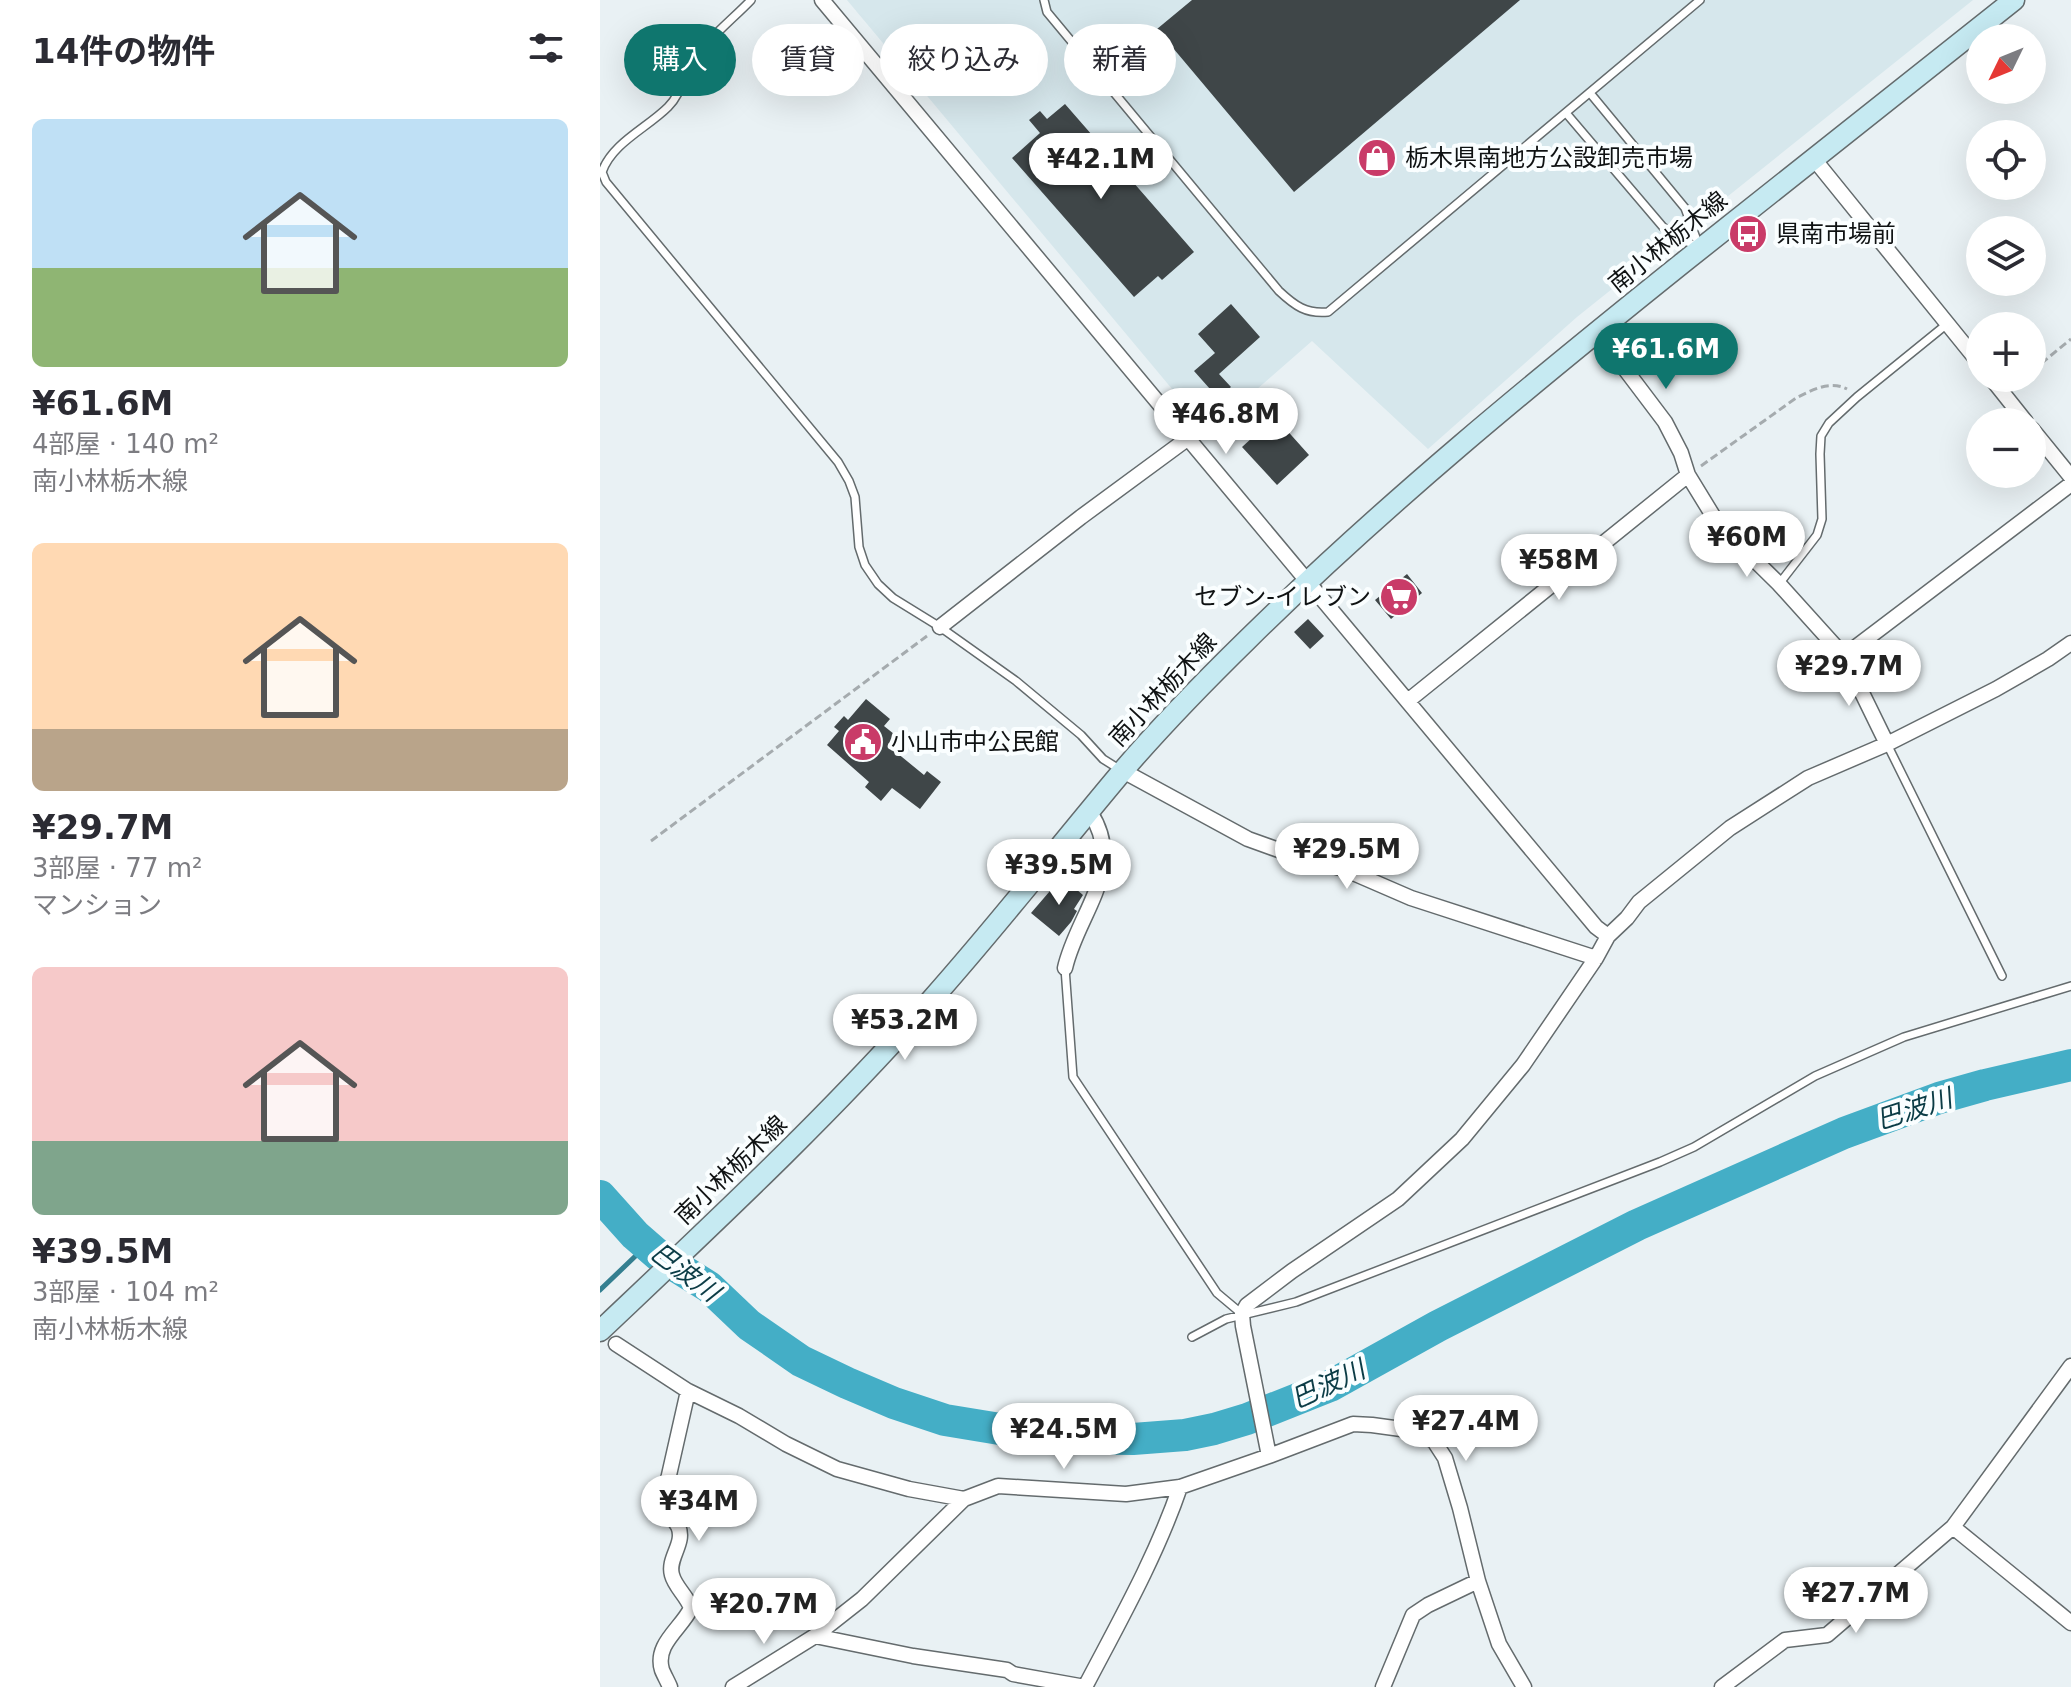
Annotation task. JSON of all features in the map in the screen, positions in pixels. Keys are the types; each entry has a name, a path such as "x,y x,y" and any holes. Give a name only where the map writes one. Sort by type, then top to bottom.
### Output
{"main road":[{"name":"南小林栃木線","path":"608,1338 707,1229 802,1138 937,995 1123,771 1201,685 1308,583 1416,484 1597,332 2014,0"}],"street":[{"path":"822,0 1596,927 1608,936"},
{"path":"1814,159 1966,347"},
{"path":"1597,332 1665,422 1688,475 1718,524 1779,584 1844,656 1887,744"},
{"path":"2002,392 2015,408"},
{"path":"940,627 1187,439"},
{"path":"2046,446 2071,477"},
{"path":"1409,700 1688,475"},
{"path":"1844,656 2071,484"},
{"path":"1268,1452 1243,1320 1247,1305 1398,1199 1462,1139 1523,1065 1608,936 1639,902 1730,828 1808,778 1887,744 1996,689 2071,643"},
{"path":"1123,771 1248,839 1344,869 1411,898 1596,958"},
{"path":"1065,968 1068,954 1101,878 1101,836 1090,812"},
{"path":"608,1338 688,1391 837,1469 909,1489 964,1499"},
{"path":"1722,1687 1785,1640 1827,1635 1953,1527 2071,1366"},
{"path":"670,1687 662,1669 662,1651 691,1608 672,1578 670,1564 680,1541 679,1529 662,1506 688,1391"},
{"path":"733,1687 815,1636 862,1599 964,1499 998,1486 1126,1494 1180,1487 1268,1452 1353,1424 1416,1431 1434,1441 1445,1458 1478,1581 1499,1644 1524,1687"},
{"path":"815,1636 1085,1687 1146,1570 1180,1487"},
{"path":"1953,1527 2071,1623"},
{"path":"1383,1687 1413,1615 1478,1581"}],"lane":[{"path":"751,0 692,62 674,100 605,162 602,172 606,182 838,462 855,497 859,547 865,565 878,584 893,598 940,627 1054,710 1103,759 1123,771"},
{"path":"1044,0 1047,12 1279,291 1304,311 1316,313 1328,312 1700,0"},
{"path":"1590,93 1685,208 1700,249"},
{"path":"1566,113 1663,227 1700,249"},
{"path":"1779,584 1817,535 1822,519 1821,436 1829,423 1947,324"},
{"path":"1887,744 2002,976"},
{"path":"1065,968 1073,1077 1217,1293 1243,1320"},
{"path":"1192,1337 1226,1319 1243,1320 1296,1302 1660,1162 1694,1147 1815,1076 1904,1037 2071,986"}],"path":[{"path":"2046,360 2071,339"},
{"path":"1688,475 1763,420 1811,390 1833,384 1844,386 1857,397"},
{"path":"651,841 940,627"}],"shaded area":[{"name":"栃木県南地方公設卸売市場","path":"847,0 1973,0 1577,317 1428,449 1312,341 1208,432 927,96 1048,96 1048,24 880,24 880,39"}],"building":[{"path":"1192,0 1520,0 1294,192 1176,52 1176,24 1163,24"},
{"path":"1065,104 1194,252 1162,280 1158,276 1134,297 1012,158 1040,133 1029,120 1040,111 1047,119"},
{"path":"1231,304 1260,337 1219,374 1231,387 1218,398 1194,371 1215,353 1198,334"},
{"path":"1275,417 1309,455 1277,485 1242,447"},
{"name":"セブン-イレブン","path":"1407,574 1422,593 1391,619 1375,600"},
{"path":"1308,619 1324,636 1310,649 1294,632"},
{"name":"小山市中公民館","path":"866,699 890,719 884,726 899,738 891,748 924,775 927,771 941,782 920,809 892,788 881,801 865,787 869,782 827,745 839,731 834,727 844,716 848,720"},
{"path":"1062,877 1083,895 1074,909 1077,911 1071,922 1059,936 1031,913"}],"waterway":[{"name":"巴波川","path":"600,1196 658,1255 709,1287 749,1325 801,1361 894,1403 945,1420 1054,1438 1133,1439 1185,1435 1247,1419 1330,1386 1438,1326 1637,1225 1844,1133 1939,1098 2071,1065"},
{"path":"600,1290 647,1245"}],"place":[{"name":"栃木県南地方公設卸売市場","path":"1377,158"},
{"name":"県南市場前","path":"1748,234"},
{"name":"セブン-イレブン","path":"1399,597"},
{"name":"小山市中公民館","path":"863,742"}]}
